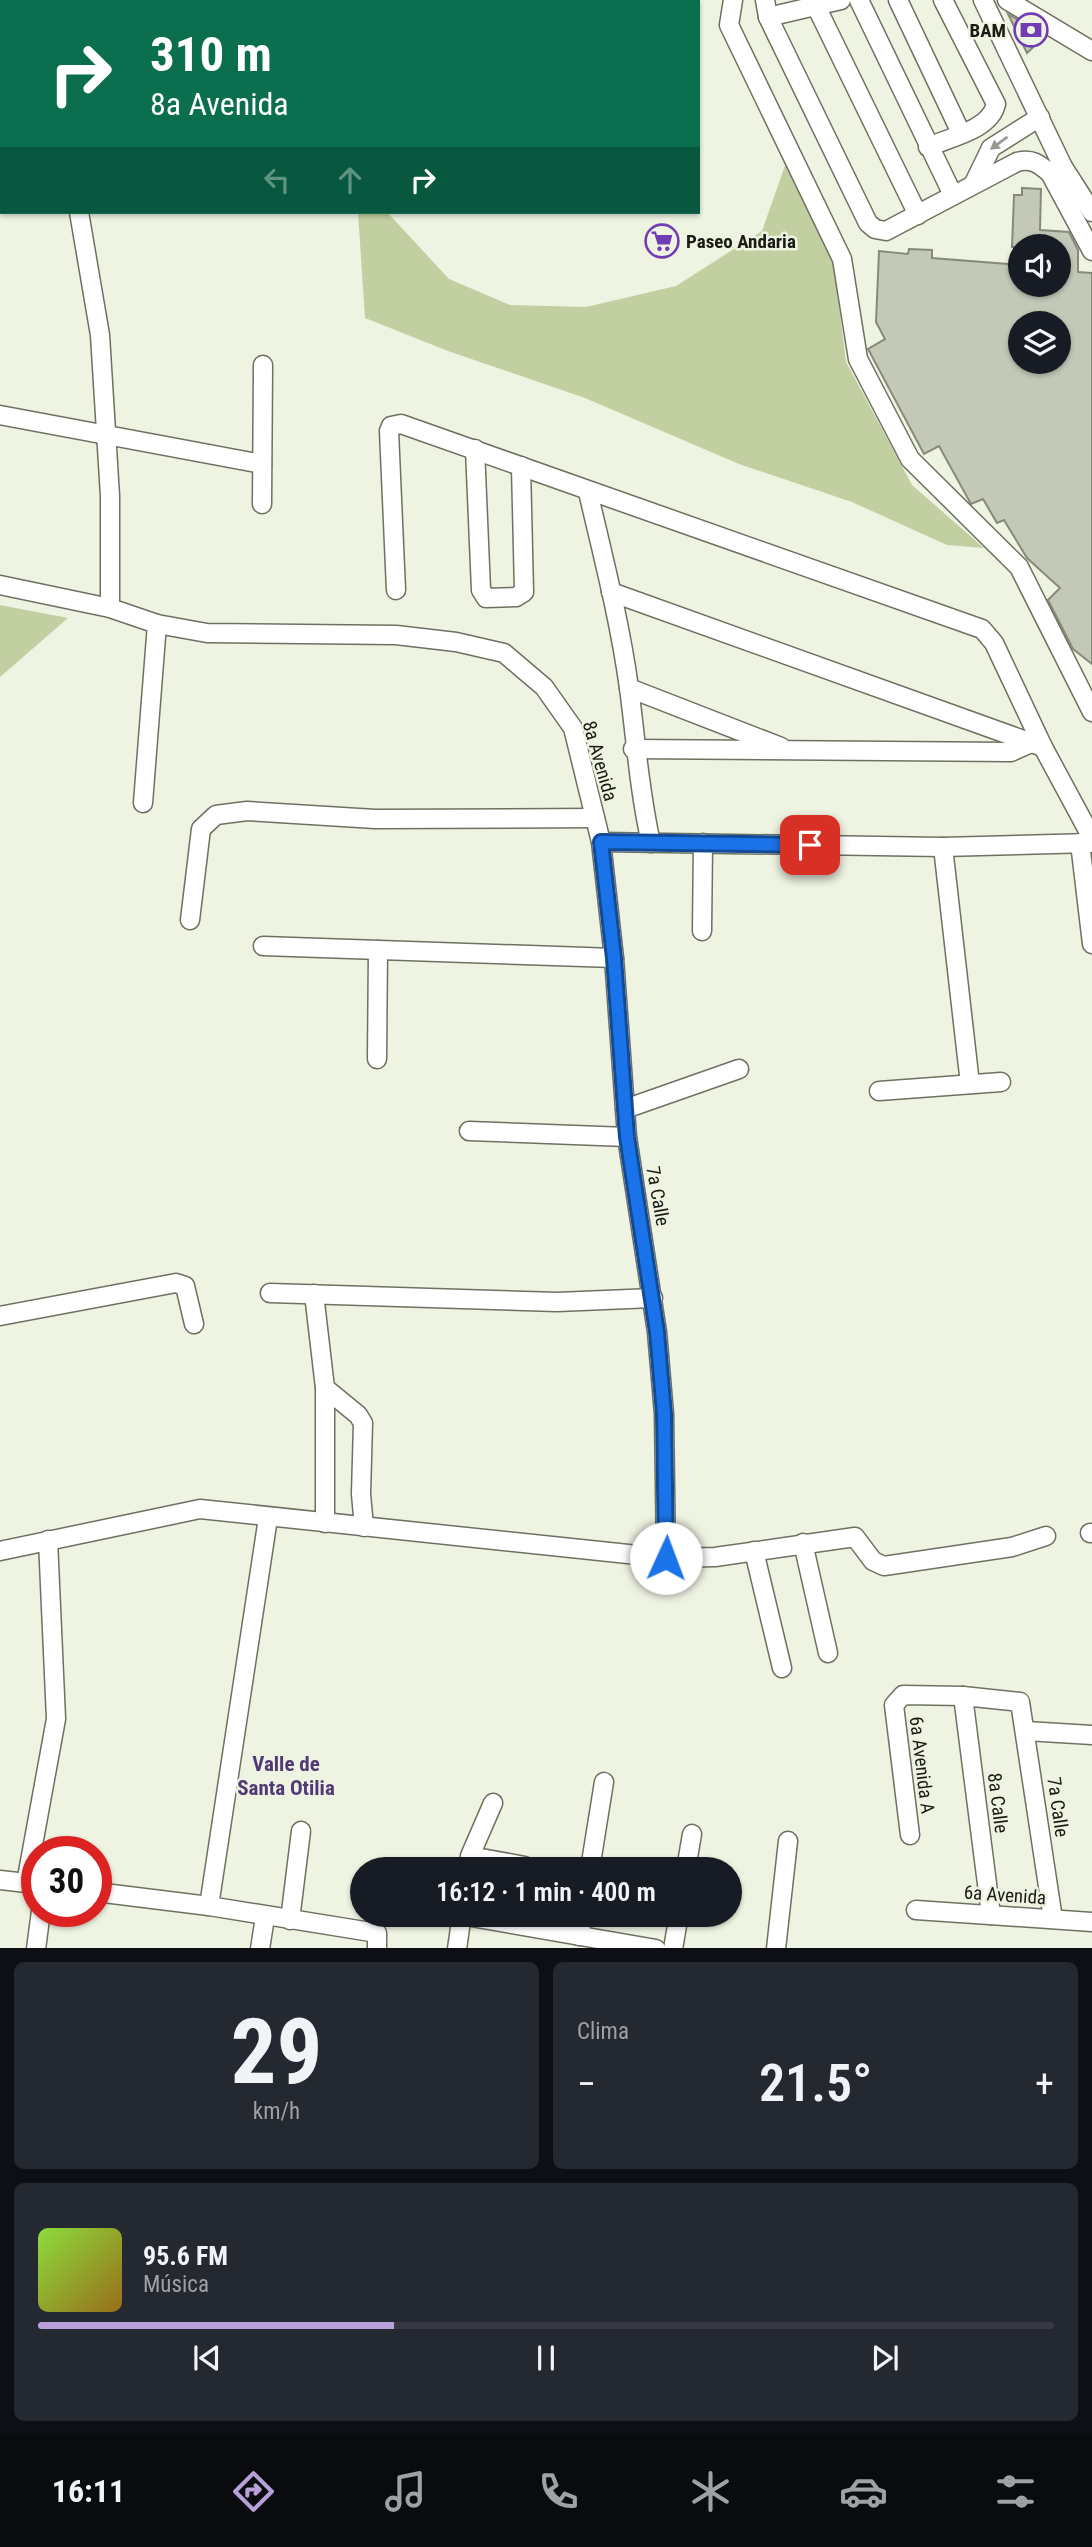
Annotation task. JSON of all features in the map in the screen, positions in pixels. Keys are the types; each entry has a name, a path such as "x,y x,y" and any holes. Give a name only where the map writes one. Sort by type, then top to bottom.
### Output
{"street":[{"path":"733,0 729,25 842,258 858,359 910,459 1019,567 1092,712"},
{"path":"841,0 816,6 766,8 868,223 875,229 886,231 974,183 1026,159 1057,170 1092,212"},
{"path":"859,0 953,195"},
{"path":"898,0 961,133"},
{"path":"928,147 986,122 994,113 996,104 943,0"},
{"path":"983,0 1040,117 1057,170 1092,251"},
{"path":"1007,0 1092,51"},
{"path":"816,6 918,215"},
{"path":"974,183 991,148 1040,117"},
{"path":"79,214 100,335 107,433 110,608"},
{"path":"262,505 263,365"},
{"path":"0,415 262,464"},
{"path":"396,590 391,426 401,424 982,629 995,643 1037,745 1088,842 1092,944"},
{"path":"475,449 481,590 486,598 516,597 524,592 521,467"},
{"path":"588,492 629,688 634,749 651,843"},
{"name":"8a Avenida","path":"0,585 110,608 157,624 207,633 396,635 456,642 504,653 544,687 573,728 601,842"},
{"path":"611,592 1037,745"},
{"path":"143,803 157,624"},
{"path":"629,688 794,752"},
{"path":"740,751 742,732"},
{"path":"634,749 1011,752 1037,745"},
{"path":"190,920 201,829 216,815 247,811 375,819 595,818"},
{"path":"601,842 943,846 1088,842"},
{"name":"7a Calle","path":"601,842 614,958 627,1137 653,1298 664,1414 666,1558"},
{"path":"702,931 703,843"},
{"path":"943,846 970,1084"},
{"path":"263,946 614,958"},
{"path":"377,1059 378,950"},
{"path":"625,1109 739,1069"},
{"path":"879,1091 1001,1082"},
{"path":"469,1131 627,1137"},
{"path":"0,1316 176,1283 186,1286 194,1324"},
{"path":"270,1293 557,1303 653,1298"},
{"path":"314,1294 325,1388 325,1523"},
{"path":"325,1388 358,1415 363,1423 361,1494 364,1527"},
{"path":"0,1551 200,1509 666,1558 715,1557 855,1537 873,1561 884,1566 1012,1547 1046,1535"},
{"path":"209,1906 268,1518"},
{"path":"38,1836 56,1719 48,1540"},
{"path":"803,1544 828,1653"},
{"path":"754,1551 782,1668"},
{"name":"6a Avenida A","path":"910,1835 894,1705 903,1695 963,1696 1020,1702"},
{"name":"8a Calle","path":"963,1696 991,1915"},
{"name":"7a Calle","path":"1020,1702 1053,1919"},
{"path":"1026,1731 1092,1735"},
{"path":"592,1857 604,1782"},
{"path":"471,1857 493,1802"},
{"path":"290,1920 301,1831"},
{"path":"688,1857 692,1834"},
{"path":"776,1948 788,1841"},
{"path":"0,1880 21,1883"},
{"path":"112,1894 209,1906 377,1933 377,1948"},
{"name":"6a Avenida","path":"916,1910 1092,1922"},
{"path":"260,1948 265,1917"},
{"path":"36,1948 39,1927"},
{"path":"457,1948 458,1927"},
{"path":"528,1927 656,1948"},
{"path":"579,1936 581,1927"},
{"path":"673,1948 676,1927"}],"green space":[{"path":"787,160 834,265 846,362 912,485 984,548 947,545 852,502 739,464 585,398 448,351 365,318 358,214 389,214 449,279 510,305 586,307 676,286 762,231"},
{"path":"0,605 68,618 0,677"}],"building":[{"path":"1008,14 1045,36 1027,53"},
{"path":"1022,188 1041,189 1040,230 1070,234 1012,234 1014,195 1022,195"},
{"path":"1071,236 1078,250 1078,272 1092,273 1092,664 1073,649 1048,600 1060,588 1027,558 1004,520 997,523 983,499 971,504 939,446 924,454 868,349 885,339 876,322 879,251 908,254 909,249 932,250 932,258 1008,264 1008,297 1071,297"}],"place":[{"name":"BAM","path":"1031,30"},
{"name":"Paseo Andaria","path":"662,241"}],"district":[{"name":"Valle de Santa Otilia","path":"286,1776"}],"route":[{"path":"666,1558 664,1414 657,1332 627,1137 617,1033 614,958 601,842 810,845"}]}
